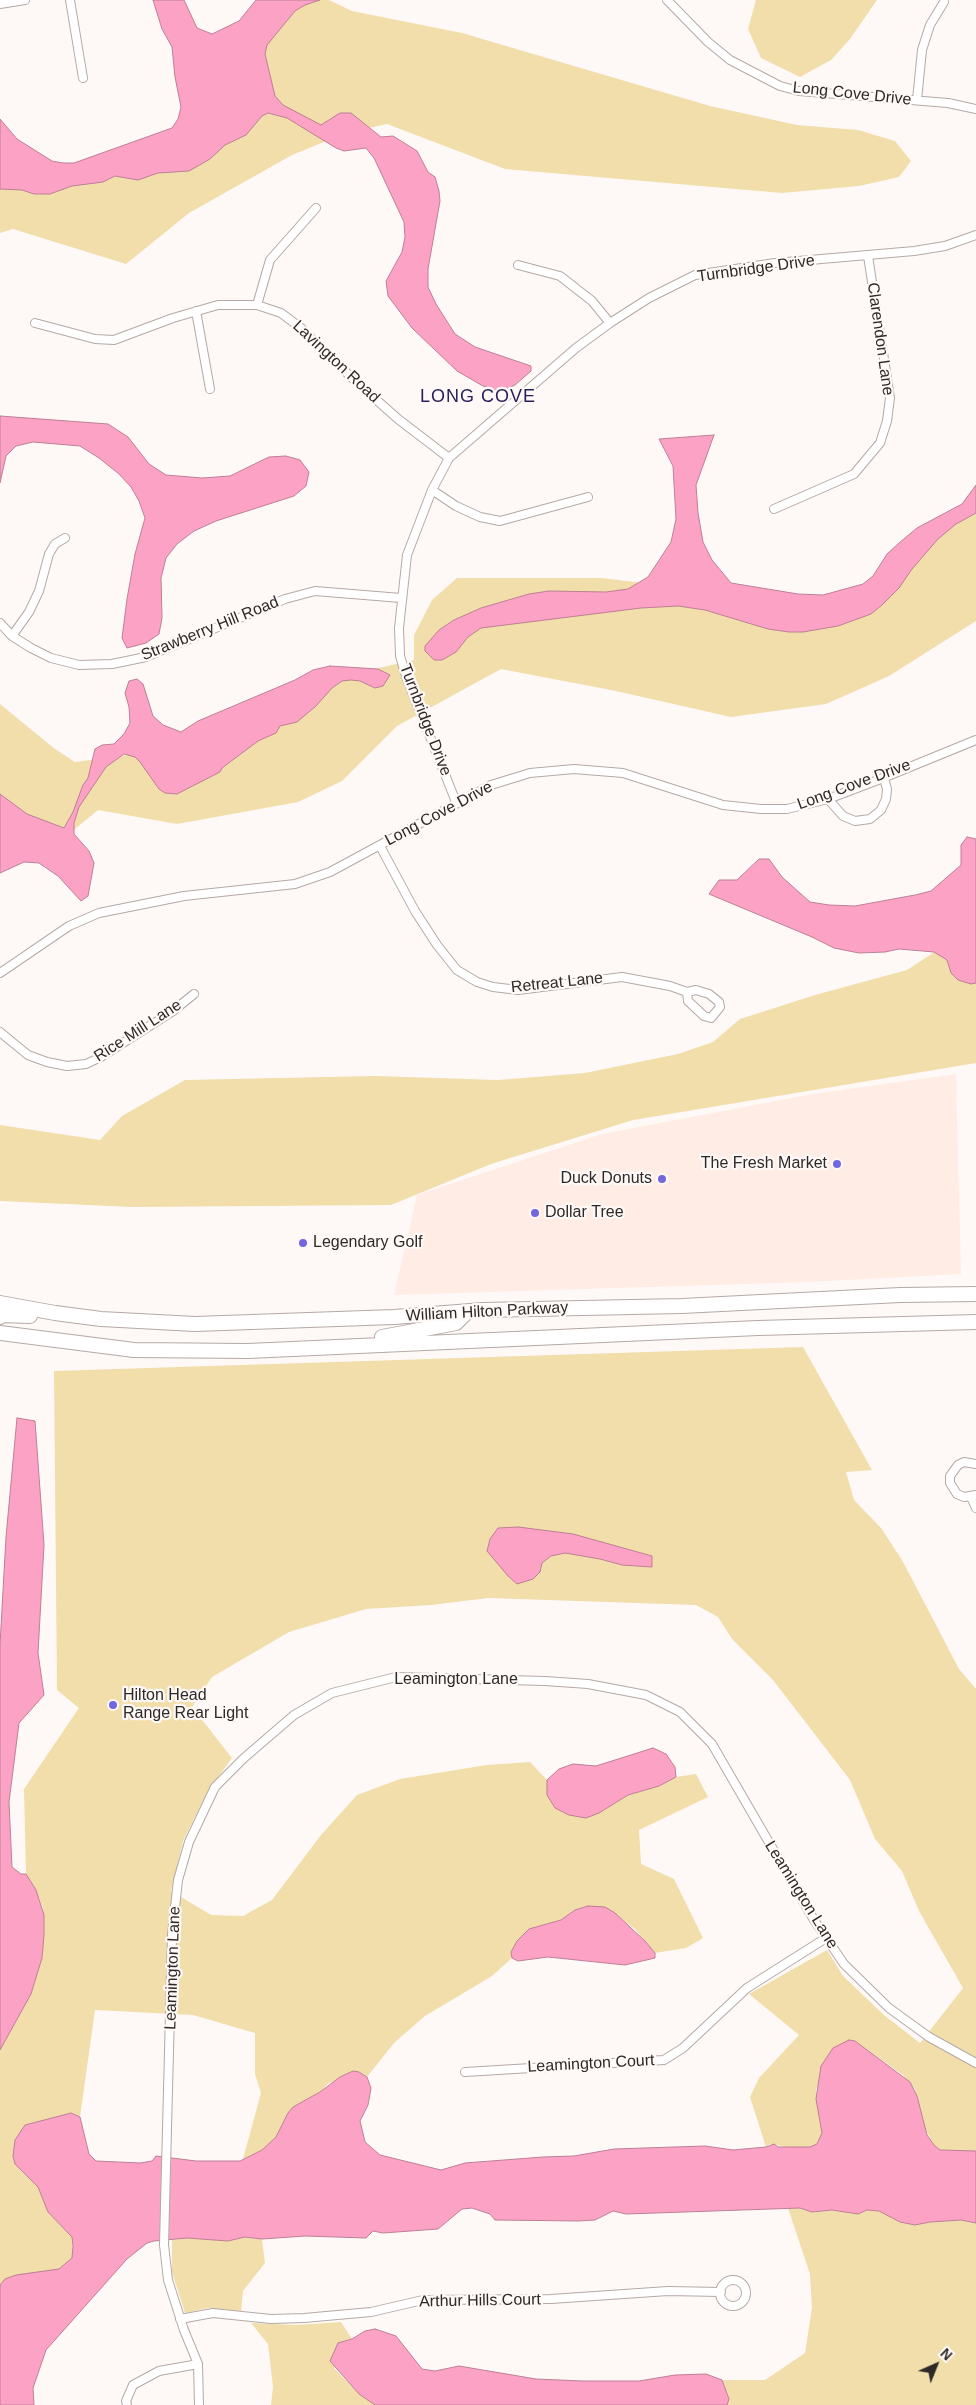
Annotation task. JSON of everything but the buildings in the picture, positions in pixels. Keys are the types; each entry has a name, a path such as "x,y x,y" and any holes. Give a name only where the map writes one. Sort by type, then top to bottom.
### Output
{"highway":[{"name":"William Hilton Parkway","path":"0,1303 100,1319 195,1324 394,1317 467,1312 976,1294"},
{"path":"334,1346 456,1323 467,1312"},
{"path":"0,1317 2,1315 100,1319"},
{"name":"William Hilton Parkway","path":"0,1333 87,1345 143,1350 248,1351 334,1346 976,1322"}],"street":[{"path":"0,4 25,0"},
{"path":"70,0 83,78"},
{"name":"Long Cove Drive","path":"667,0 708,42 730,60 780,86 808,92 948,103 976,109"},
{"path":"917,100 922,50 930,25 944,2"},
{"path":"257,305 270,260 316,208"},
{"name":"Turnbridge Drive","path":"456,802 407,679 400,656 399,628 406,555 432,490 449,458 576,348 649,298 695,275 775,263 868,256 945,246 976,235"},
{"name":"Clarendon Lane","path":"774,509 854,474 880,443 887,421 890,398 868,256"},
{"path":"518,264 560,276 592,301 610,323"},
{"name":"Lavington Road","path":"35,323 95,339 114,340 218,305 257,305 282,313 301,328 385,408 449,458"},
{"path":"196,311 210,389"},
{"path":"432,490 456,506 480,517 500,521 588,497"},
{"path":"12,636 29,612 36,598 49,554 55,544 65,538"},
{"name":"Strawberry Hill Road","path":"0,623 12,636 51,658 79,665 112,664 146,657 285,599 315,591 401,598"},
{"name":"Long Cove Drive","path":"0,974 69,926 99,913 184,896 295,884 330,872 380,846 456,802 492,785 530,773 574,769 623,774 723,805 787,810 828,799 976,740"},
{"path":"828,799 844,816 855,820 870,819 881,810 886,799 887,789 884,778"},
{"name":"Retreat Lane","path":"380,846 415,911 437,945 457,970 477,982 493,987 518,990 622,977 670,986 686,992"},
{"name":"Rice Mill Lane","path":"0,1032 28,1055 47,1062 67,1066 86,1064 101,1057 173,1011 194,994"},
{"path":"976,1464 964,1462 958,1465 950,1476 950,1483 957,1494 973,1496 976,1508"},
{"name":"Leamington Lane","path":"199,2405 198,2364 180,2319 168,2280 164,2245 172,1934 178,1880 189,1842 215,1787 244,1758 294,1715 332,1693 396,1677 545,1681 588,1684 646,1696 680,1712 712,1744 826,1938 844,1964 889,2008 929,2037 976,2063"},
{"name":"Leamington Court","path":"465,2072 664,2060 683,2048 746,1988 826,1938"},
{"name":"Arthur Hills Court","path":"180,2319 213,2313 271,2320 304,2318 371,2312 423,2300 551,2300 668,2291 721,2292"},
{"path":"127,2405 126,2401 133,2385 159,2371 198,2364"}],"shaded area":[{"path":"153,0 184,0 197,28 212,34 239,21 256,0 320,0 295,11 267,45 265,54 275,96 283,105 321,125 340,113 351,113 381,137 393,136 417,151 428,172 435,177 439,191 440,201 428,269 428,287 436,304 455,334 475,347 531,366 531,371 515,385 500,392 483,386 457,371 412,328 388,296 386,281 402,252 405,237 404,222 374,158 366,148 344,151 336,148 287,118 268,113 262,116 246,135 225,145 210,159 189,171 158,173 138,180 115,176 103,182 72,186 50,194 34,194 22,190 0,189 0,119 17,139 52,161 63,163 74,163 172,128 178,119 181,107 172,47 162,29"},
{"path":"286,0 329,0 352,11 462,33 710,106 797,125 858,130 895,141 911,161 899,177 859,186 782,193 505,169 387,124 346,133 292,155 189,213 126,264 13,229 0,233 0,169 88,174 152,152"},
{"path":"756,0 877,0 850,39 831,60 800,77 761,58 748,29"},
{"path":"0,416 108,424 128,437 149,464 166,475 202,478 230,476 269,457 286,456 300,460 309,472 306,486 294,496 216,521 194,531 177,544 166,558 161,578 162,618 159,634 146,643 127,648 122,638 127,599 135,554 145,518 139,501 131,487 119,474 80,446 33,442 16,446 6,456 0,483"},
{"path":"714,435 696,485 698,513 703,542 712,560 731,583 798,594 823,595 863,584 873,576 887,554 899,543 917,528 962,504 976,485 976,513 956,524 938,539 912,569 899,588 882,605 871,614 838,626 803,632 789,632 768,629 705,610 678,606 641,608 481,628 468,637 456,652 442,660 434,660 425,651 425,646 439,630 454,620 481,608 529,594 549,591 606,592 628,589 648,577 671,542 676,519 673,466 659,439"},
{"path":"976,497 976,621 889,676 826,704 731,717 616,691 501,669 397,726 342,781 298,802 177,824 98,810 58,843 0,820 0,704 55,749 75,762 159,751 321,681 414,660 414,635 432,600 457,578 601,578 712,591 859,602"},
{"path":"330,666 378,669 390,675 383,686 375,688 360,681 342,681 332,688 316,706 297,722 280,726 276,733 258,741 222,768 220,772 177,794 165,793 159,789 135,757 124,754 106,767 79,807 74,823 74,834 89,851 94,863 88,896 81,901 58,876 39,863 24,862 0,873 0,794 27,814 64,828 88,778 95,749 102,745 114,744 124,734 130,723 129,707 125,693 129,681 137,679 143,684 153,716 163,725 181,732 198,721 295,680 313,670"},
{"path":"967,837 976,839 976,983 971,984 958,980 951,973 947,960 934,952 899,949 885,952 859,953 834,948 709,894 719,880 737,880 759,859 769,859 782,877 810,902 855,906 915,895 931,891 961,865 961,845"},
{"path":"976,925 976,1063 633,1120 491,1164 391,1205 132,1207 0,1201 0,1125 100,1140 122,1116 185,1080 375,1076 498,1080 585,1073 678,1054 713,1042 740,1019 815,995 907,970"},
{"path":"956,1074 961,1274 809,1282 394,1295 417,1195 602,1134 813,1094"},
{"path":"803,1347 872,1470 846,1472 854,1500 881,1528 902,1560 959,1669 976,1689 976,2151 940,2150 934,2145 922,2123 915,2089 903,2075 855,2041 816,2089 822,2133 817,2144 798,2149 770,2144 766,2147 750,2097 759,2078 799,2035 749,1994 827,1950 843,1976 884,2015 920,2043 963,1988 919,1911 902,1871 875,1839 850,1780 773,1680 732,1639 718,1617 696,1605 488,1598 431,1605 366,1609 289,1632 212,1677 192,1707 232,1758 208,1791 183,1841 171,1891 211,1915 243,1916 272,1900 321,1835 357,1795 400,1779 487,1765 530,1762 547,1780 547,1795 599,1813 628,1795 659,1786 676,1777 696,1774 708,1797 639,1830 641,1864 674,1879 703,1938 686,1948 655,1953 635,1929 605,1907 575,1910 561,1920 546,1925 517,1941 511,1952 512,1958 492,1976 425,2016 394,2043 367,2077 359,2072 329,2083 320,2092 293,2107 276,2137 262,2150 243,2159 261,2093 255,2074 255,2033 193,2015 95,2010 80,2117 71,2113 25,2125 19,2169 38,2187 48,2212 72,2237 72,2258 59,2270 0,2285 0,2050 31,1994 42,1958 44,1935 43,1908 36,1890 26,1874 24,1789 79,1708 57,1690 54,1371"},
{"path":"17,1418 35,1421 44,1545 38,1653 44,1695 19,1723 9,1802 12,1867 21,1874 26,1874 36,1890 44,1915 44,1935 42,1958 31,1994 0,2050 0,1645 6,1537"},
{"path":"518,1527 573,1534 652,1556 652,1567 622,1565 565,1553 551,1556 542,1563 540,1572 533,1579 517,1584 487,1551 490,1539 498,1528"},
{"path":"653,1748 666,1754 675,1767 676,1777 659,1786 628,1795 599,1813 586,1818 569,1815 555,1808 547,1795 547,1780 559,1769 573,1764 596,1766"},
{"path":"588,1906 605,1907 615,1913 645,1941 655,1953 655,1958 625,1965 548,1957 518,1961 512,1958 511,1952 517,1941 529,1929 561,1920 575,1910"},
{"path":"849,2040 855,2041 910,2082 917,2096 927,2135 934,2145 940,2150 976,2151 976,2223 961,2220 915,2225 900,2222 879,2211 867,2210 858,2214 832,2210 812,2212 800,2208 626,2214 613,2211 595,2220 495,2220 490,2214 472,2208 462,2209 438,2229 383,2233 373,2231 366,2238 305,2236 262,2239 245,2237 228,2241 187,2238 154,2241 147,2243 127,2259 46,2350 33,2388 34,2405 0,2405 0,2285 5,2279 16,2275 59,2269 72,2258 72,2237 48,2212 38,2187 15,2164 13,2156 15,2140 25,2125 71,2113 80,2117 89,2154 96,2161 140,2163 152,2161 156,2156 196,2161 240,2161 262,2150 276,2137 293,2107 320,2092 340,2077 353,2071 367,2077 371,2088 368,2105 360,2121 365,2142 380,2155 441,2170 465,2163 574,2156 614,2149 705,2146 733,2150 766,2147 774,2144 778,2147 810,2147 817,2144 822,2133 816,2099 821,2066 833,2048"},
{"path":"788,2208 800,2208 812,2212 832,2210 858,2214 867,2210 879,2211 900,2222 915,2225 961,2220 976,2223 976,2405 727,2405 729,2398 722,2380 765,2380 805,2353 812,2308 810,2274"},
{"path":"245,2237 262,2239 265,2263 243,2291 241,2311 208,2308 185,2313 172,2272 172,2240 187,2238 228,2241"},
{"path":"341,2322 352,2339 344,2341 334,2368 359,2394 375,2405 271,2405 273,2387 268,2344 251,2323 296,2325"},
{"path":"375,2329 396,2336 422,2369 435,2371 459,2366 536,2379 583,2381 639,2381 675,2375 706,2374 722,2380 729,2399 727,2405 375,2405 359,2394 330,2361 338,2343 352,2339 365,2331"}],"place":[{"name":"The Fresh Market","path":"837,1164"},
{"name":"Duck Donuts","path":"662,1179"},
{"name":"Dollar Tree","path":"535,1213"},
{"name":"Legendary Golf","path":"303,1243"},
{"name":"Hilton Head Range Rear Light","path":"113,1705"}],"district":[{"name":"LONG COVE","path":"478,397"}]}
